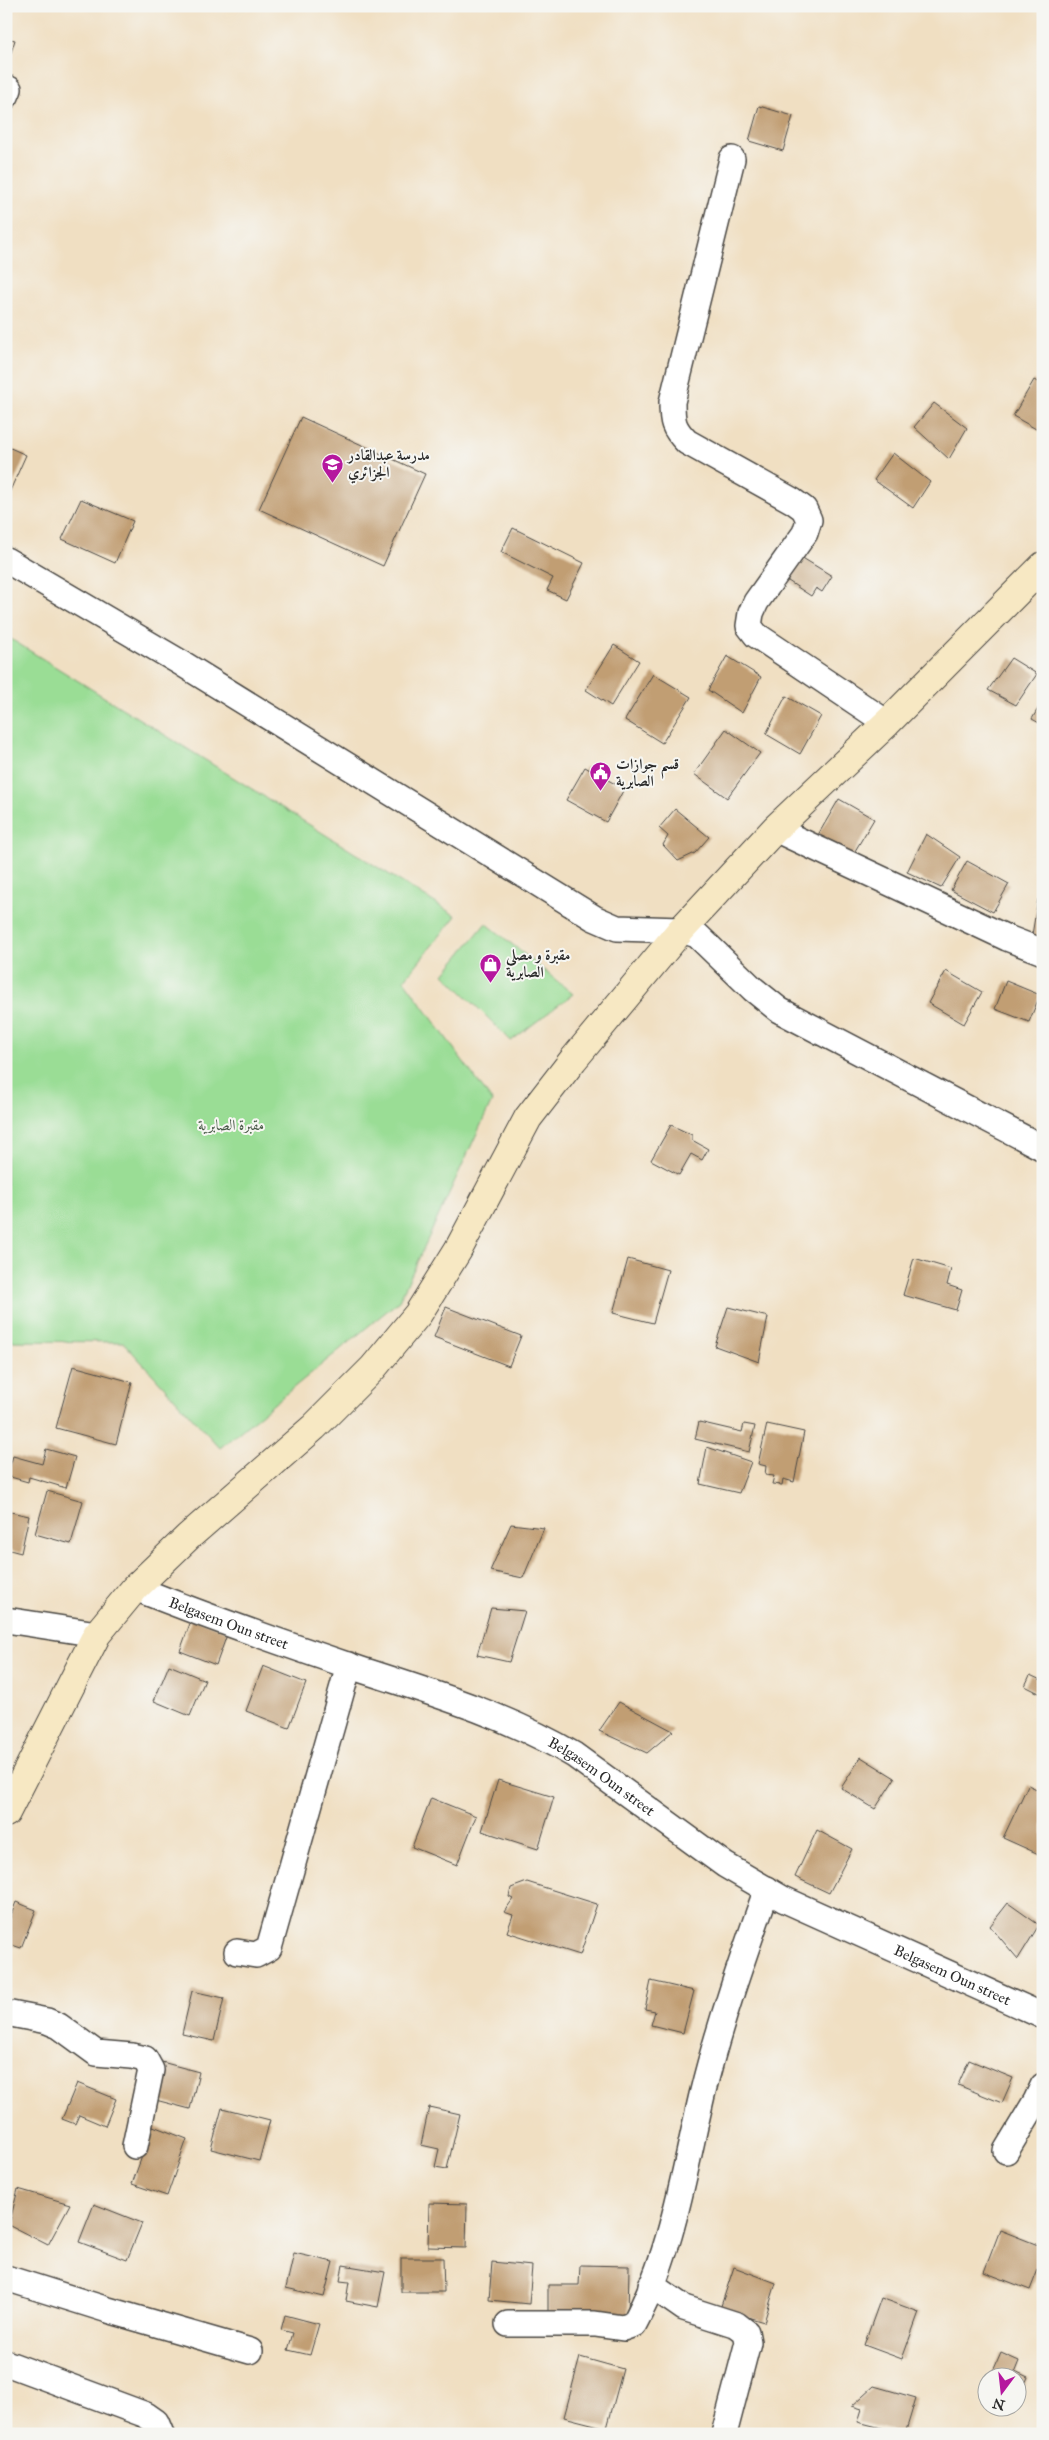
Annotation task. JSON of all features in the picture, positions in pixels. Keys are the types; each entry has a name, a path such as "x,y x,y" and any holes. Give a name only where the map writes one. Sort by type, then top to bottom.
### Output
{"street":[{"path":"732,159 672,402 672,418 676,430 687,442 793,501 804,509 809,520 805,533 756,602 751,613 749,626 756,635 887,723"},
{"path":"6,560 183,664 594,918 617,928 681,930 698,935 753,989 779,1010 1043,1148"},
{"path":"6,1813 97,1634 135,1588 188,1537 314,1426 373,1368 418,1314 458,1250 528,1118 681,930 775,829 887,723 1043,566"},
{"path":"775,829 1007,938 1043,952"},
{"name":"Belgasem Oun street","path":"135,1588 205,1616 425,1691 520,1726 574,1755 726,1865 783,1899 1043,2016"},
{"path":"6,1620 97,1634"},
{"path":"237,1952 256,1955 269,1948 348,1665"},
{"path":"508,2324 595,2324 627,2328 634,2324 669,2236 725,2011 767,1889"},
{"path":"6,2014 47,2021 59,2026 96,2053 132,2056 146,2060 151,2070 134,2146"},
{"path":"1006,2151 1043,2086"},
{"path":"6,2278 250,2351"},
{"path":"651,2285 684,2308 737,2325 746,2332 748,2342 724,2434"},
{"path":"6,2363 146,2415 156,2422 162,2434"}],"green space":[{"name":"مقبرة الصابرية","path":"6,636 456,916 404,980 492,1101 399,1301 220,1448 123,1342 6,1341"},
{"path":"486,923 573,994 511,1041 444,974"}],"building":[{"path":"6,38 15,40 7,65 6,65"},
{"path":"759,106 793,116 783,151 749,141"},
{"path":"1034,380 1043,385 1043,433 1013,416"},
{"path":"934,403 967,428 949,459 914,427"},
{"path":"301,417 425,474 383,566 259,509"},
{"path":"6,446 26,455 9,493 6,492"},
{"path":"893,453 930,482 913,508 874,480"},
{"path":"81,499 133,521 115,563 62,539"},
{"path":"513,528 584,563 566,599 547,590 553,578 501,552"},
{"path":"796,554 832,576 822,592 816,588 811,596 782,577"},
{"path":"614,645 639,661 611,706 586,690"},
{"path":"727,656 761,677 742,713 708,690"},
{"path":"1011,658 1037,674 1016,705 988,690"},
{"path":"653,674 691,697 662,743 625,720"},
{"path":"786,696 821,716 800,754 766,734"},
{"path":"1043,700 1043,725 1032,719"},
{"path":"726,729 760,753 727,798 694,774"},
{"path":"585,767 624,789 606,822 566,800"},
{"path":"839,799 874,819 852,856 818,835"},
{"path":"675,809 709,837 695,853 678,861 663,845 668,836 659,828"},
{"path":"926,834 960,857 941,888 907,872"},
{"path":"967,861 1009,884 993,912 951,890"},
{"path":"1038,899 1043,900 1043,949 1030,947"},
{"path":"946,971 982,992 964,1024 928,1003"},
{"path":"1006,981 1040,995 1029,1022 995,1009"},
{"path":"671,1125 692,1135 692,1140 708,1149 702,1160 691,1154 679,1175 651,1160"},
{"path":"914,1258 951,1269 947,1285 962,1290 956,1310 903,1295"},
{"path":"628,1259 668,1270 653,1323 613,1313"},
{"path":"446,1307 521,1336 509,1366 434,1337"},
{"path":"728,1307 768,1317 759,1362 715,1346"},
{"path":"73,1366 132,1382 116,1444 56,1428"},
{"path":"699,1422 742,1432 744,1424 755,1426 749,1452 695,1439"},
{"path":"767,1424 804,1432 794,1482 783,1479 782,1485 772,1484 774,1476 765,1475 766,1466 758,1464"},
{"path":"707,1447 751,1462 739,1493 700,1484"},
{"path":"46,1449 75,1457 66,1488 29,1477 28,1482 7,1476 13,1456 42,1464"},
{"path":"47,1491 83,1501 71,1544 35,1534"},
{"path":"6,1511 29,1516 21,1553 6,1549"},
{"path":"511,1524 544,1528 523,1578 490,1571"},
{"path":"491,1608 525,1611 509,1662 477,1655"},
{"path":"192,1618 228,1632 216,1665 180,1651"},
{"path":"169,1665 205,1680 190,1716 154,1701"},
{"path":"263,1666 306,1683 289,1728 246,1711"},
{"path":"1030,1675 1043,1681 1043,1695 1025,1686"},
{"path":"619,1702 673,1731 647,1753 599,1731"},
{"path":"861,1757 895,1778 875,1809 841,1788"},
{"path":"498,1780 554,1797 538,1849 482,1831"},
{"path":"1028,1785 1043,1792 1043,1856 1003,1838"},
{"path":"431,1798 476,1816 457,1865 412,1847"},
{"path":"817,1830 852,1849 829,1893 795,1877"},
{"path":"527,1882 597,1904 580,1955 507,1932 513,1915 504,1912 513,1899 509,1897 511,1888"},
{"path":"16,1902 36,1910 21,1948 6,1943 6,1928"},
{"path":"1008,1903 1039,1925 1018,1959 990,1926"},
{"path":"651,1981 694,1991 683,2033 651,2025 655,2011 645,2009"},
{"path":"192,1991 224,1998 214,2041 182,2034"},
{"path":"969,2060 1013,2078 1002,2103 958,2085"},
{"path":"158,2061 199,2072 190,2109 148,2098"},
{"path":"77,2083 116,2099 105,2126 79,2115 75,2124 62,2119"},
{"path":"429,2107 460,2114 447,2169 435,2167 439,2149 421,2145"},
{"path":"222,2108 270,2120 259,2161 211,2149"},
{"path":"153,2126 187,2139 167,2196 132,2184"},
{"path":"18,2189 70,2204 48,2245 9,2225"},
{"path":"429,2203 467,2204 466,2248 428,2247"},
{"path":"94,2204 142,2223 127,2260 79,2242"},
{"path":"1000,2230 1043,2247 1043,2257 1030,2290 984,2272"},
{"path":"294,2253 333,2262 324,2297 286,2288"},
{"path":"401,2258 443,2258 444,2292 401,2292"},
{"path":"492,2262 532,2266 529,2304 489,2300"},
{"path":"343,2265 385,2272 378,2307 346,2301 349,2282 340,2281"},
{"path":"580,2265 629,2266 628,2319 548,2317 548,2285 579,2285"},
{"path":"734,2267 776,2283 764,2322 720,2309"},
{"path":"881,2298 919,2312 902,2359 864,2345"},
{"path":"285,2315 319,2324 310,2355 288,2350 293,2333 281,2330"},
{"path":"1001,2353 1019,2361 1016,2368 994,2368"},
{"path":"580,2357 623,2369 607,2428 564,2417"},
{"path":"874,2386 916,2398 905,2434 858,2422 862,2409 852,2406"}],"place":[{"name":"مدرسة عبدالقادر الجزائري","path":"332,483"},
{"name":"قسم جوازات الصابرية","path":"600,792"},
{"name":"مقبرة و مصلى الصابرية","path":"490,983"}]}
